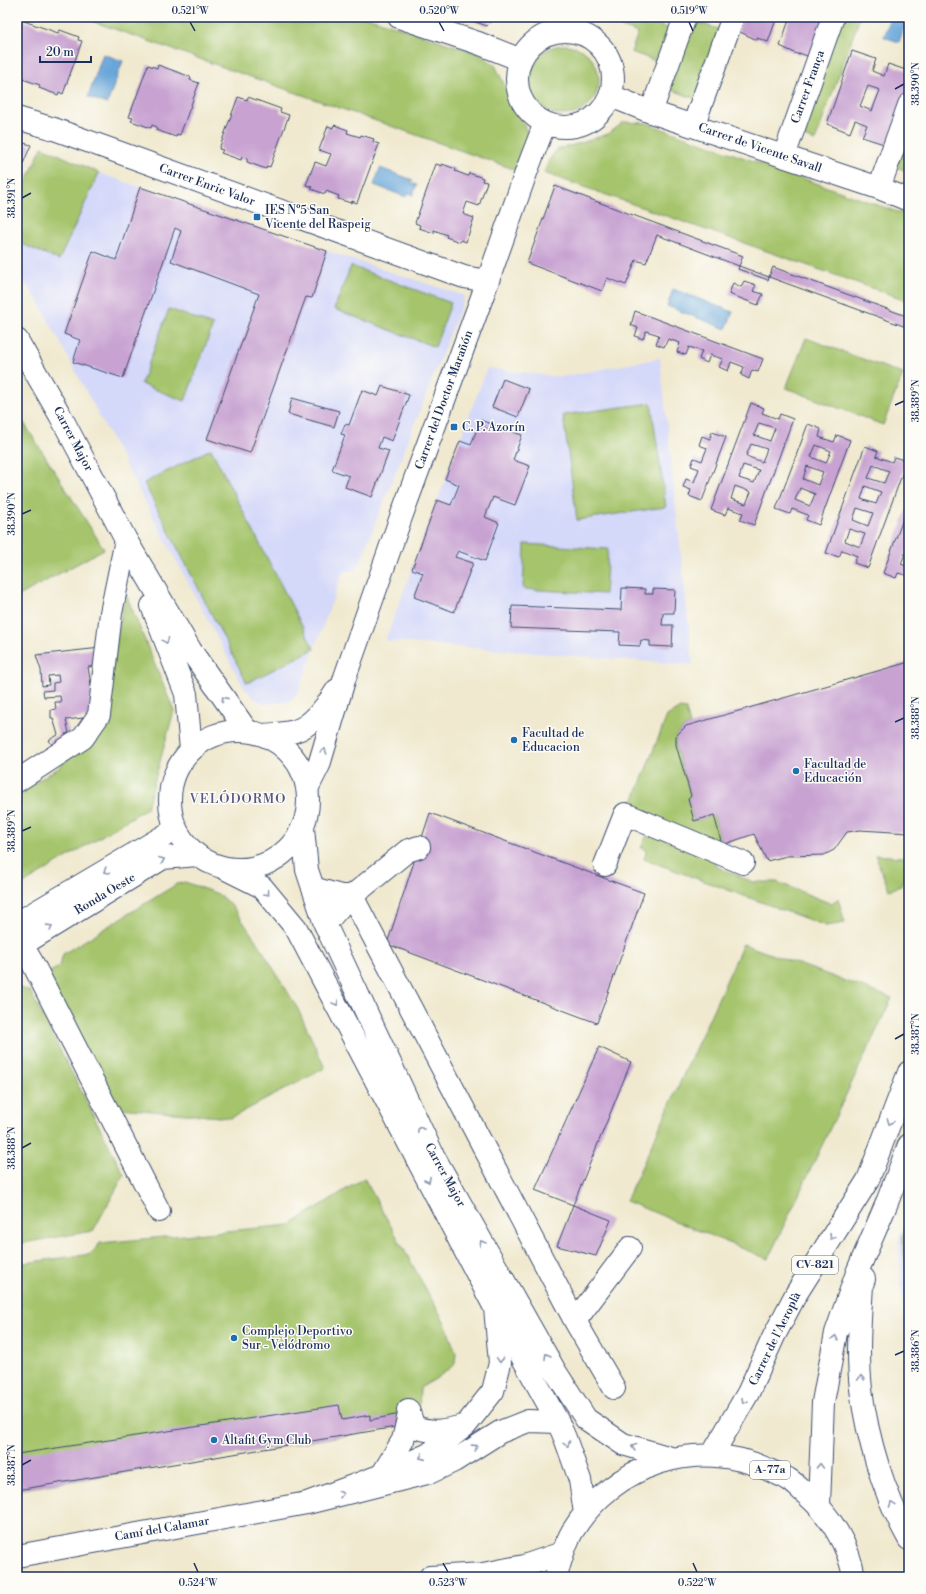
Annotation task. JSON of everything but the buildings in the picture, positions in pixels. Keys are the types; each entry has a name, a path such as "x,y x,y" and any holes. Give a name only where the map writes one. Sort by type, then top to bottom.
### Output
{"main road":[{"path":"399,17 478,43 521,60"},
{"path":"651,112 685,17"},
{"path":"694,126 733,17"},
{"name":"Carrer França","path":"784,156 833,17"},
{"path":"578,25 600,46 610,62 614,80 611,96 598,115 576,126 561,128 545,123 534,117 523,104 517,85 521,60 533,44 545,35 563,31 578,25"},
{"name":"Carrer de Vicente Savall","path":"611,96 651,112 879,188 909,200"},
{"path":"879,188 909,105"},
{"name":"Carrer Enric Valor","path":"17,118 464,277 488,281"},
{"name":"Carrer del Doctor Marañón","path":"345,677 400,517 545,123"},
{"name":"Carrer Major","path":"17,340 60,415 126,540 191,651 255,733"},
{"path":"17,781 83,738 99,715 111,613 126,540"},
{"name":"Carrer Major","path":"126,540 186,694 191,750"},
{"path":"255,733 286,748 302,768 308,787 309,798 303,828 289,849 272,862 247,869 222,867 197,855 183,840 176,829 173,821 170,797 174,775 191,750 208,738 229,731 255,733 295,732 305,726 326,706 345,677"},
{"path":"308,787 320,765 345,677"},
{"path":"605,865 625,814 743,862"},
{"name":"Carrer Major","path":"303,828 307,870 324,924 434,1157 559,1377 586,1419 623,1444 671,1458"},
{"name":"Ronda Oeste","path":"17,923 176,829"},
{"path":"324,924 344,902 407,851 419,847"},
{"name":"Ronda Oeste","path":"20,946 163,858 197,855"},
{"name":"Carrer Major","path":"222,867 262,887 296,928 495,1308 558,1422 580,1480 585,1513"},
{"path":"313,888 341,896 352,896"},
{"path":"352,896 575,1321 614,1388"},
{"path":"20,946 36,969 159,1211"},
{"name":"Carrer de l'Aeroplà","path":"712,1455 748,1393 774,1336 796,1294 868,1180 909,1072"},
{"name":"CV-821","path":"819,1505 823,1402 836,1333 858,1270 886,1206 909,1145"},
{"path":"886,1206 862,1285 859,1330 861,1388 874,1453 897,1518 909,1539"},
{"path":"575,1321 630,1248"},
{"path":"307,1503 382,1475 429,1454 466,1425 493,1391 500,1363 495,1308"},
{"path":"382,1475 403,1440 408,1412 414,1427 427,1431 443,1431 466,1425"},
{"path":"307,1503 431,1472 454,1462 500,1432 528,1421 558,1422"},
{"name":"A-77a","path":"556,1577 562,1553 572,1532 585,1513 609,1488 638,1470 671,1458 712,1455 751,1462 788,1479 819,1505 839,1535 854,1577"},
{"name":"Camí del Calamar","path":"17,1556 307,1503"},
{"path":"430,1577 483,1574 524,1566 562,1553"}],"shaded area":[{"path":"99,173 339,255 465,296 357,570 343,572 298,693 288,702 265,704 253,697 244,688 37,299 17,272 17,242 59,260"},
{"path":"660,358 693,665 385,641 487,368 561,377"},
{"path":"909,1212 909,1400 898,1241"}],"green space":[{"path":"80,17 367,17 480,54 495,65 529,136 519,171"},
{"path":"616,17 638,17 669,29 656,61 631,52 638,33 614,24"},
{"path":"838,17 860,17 815,141 795,134"},
{"path":"689,19 721,30 696,99 664,87"},
{"path":"564,45 583,51 593,61 599,80 593,99 583,109 564,115 545,109 535,99 529,80 535,61 545,51"},
{"path":"909,120 909,172 892,165"},
{"path":"624,122 646,123 909,216 909,301 544,173 549,160 558,149 608,134"},
{"path":"42,147 99,173 59,260 17,242 17,203"},
{"path":"351,266 451,303 435,347 334,309"},
{"path":"169,309 213,325 185,401 141,384"},
{"path":"806,338 903,374 883,425 786,388"},
{"path":"651,403 666,507 577,520 563,415"},
{"path":"17,412 104,549 17,597"},
{"path":"211,449 314,649 247,683 144,483"},
{"path":"525,544 608,549 605,594 523,589"},
{"path":"125,592 174,711 147,808 17,888 17,793 57,769 102,727"},
{"path":"680,708 686,709 690,725 686,726 676,736 676,746 691,796 688,799 694,821 714,815 722,845 630,809 667,716"},
{"path":"648,833 717,859 715,866 753,882 777,882 832,904 838,898 845,923 826,926 644,859 647,850 641,848"},
{"path":"875,855 904,857 909,862 909,873 904,875 901,886 889,890"},
{"path":"185,882 218,894 233,907 261,948 298,1009 325,1068 231,1118 118,1108 46,974 59,967 63,954 177,884"},
{"path":"743,944 892,998 768,1259 626,1201"},
{"path":"17,987 30,991 124,1175 93,1231 17,1244"},
{"name":"Complejo Deportivo Sur - Velódromo","path":"364,1178 445,1323 456,1353 455,1364 437,1378 420,1388 419,1407 409,1414 402,1426 17,1490 17,1264 91,1254 100,1243 290,1225"},
{"path":"909,1219 909,1300 902,1236"}],"water":[{"path":"891,17 907,18 899,42 884,37"},
{"path":"103,54 123,61 107,104 88,97"},
{"path":"380,168 413,180 411,183 417,185 413,195 408,193 406,197 374,185"},
{"path":"673,289 733,312 726,329 667,306"}],"place":[{"name":"IES Nº5 San Vicente del Raspeig","path":"257,217"},
{"name":"C. P. Azorín","path":"454,427"},
{"name":"Facultad de Educacion","path":"514,740"},
{"name":"Facultad de Educación","path":"796,771"},
{"name":"Complejo Deportivo Sur - Velódromo","path":"234,1338"},
{"name":"Altafit Gym Club","path":"214,1440"}],"district":[{"name":"VELÓDORMO","path":"238,799"}]}
